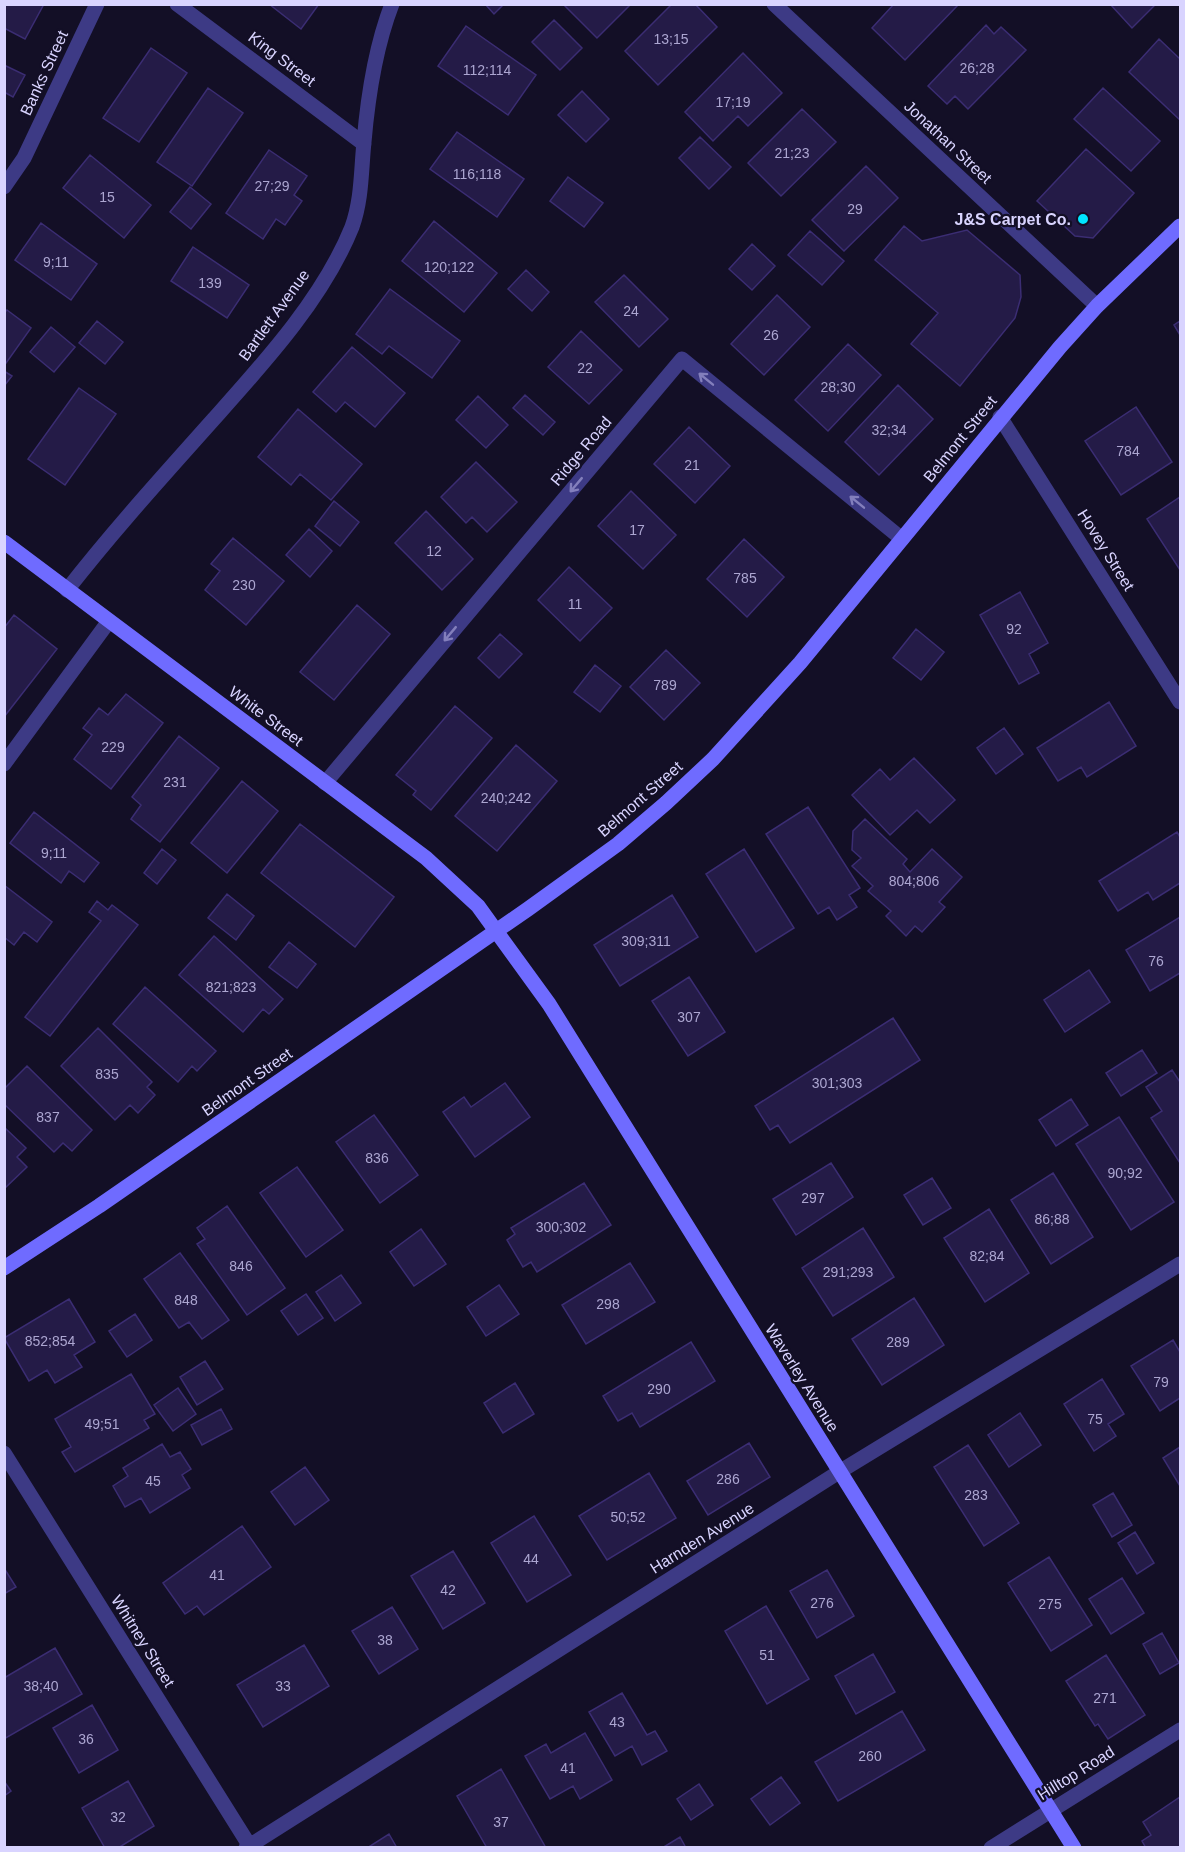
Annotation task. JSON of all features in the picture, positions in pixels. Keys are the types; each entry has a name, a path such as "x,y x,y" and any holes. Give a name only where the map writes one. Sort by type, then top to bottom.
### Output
{"street":[{"name":"Banks Street","path":"4,187 24,158 97,4"},
{"name":"King Street","path":"177,4 364,144"},
{"name":"Bartlett Avenue","path":"67,590 112,534 263,364 300,316 331,268 352,226 363,182 369,94 383,27 392,4"},
{"name":"Jonathan Street","path":"774,4 1097,306"},
{"name":"Belmont Street","path":"4,1268 99,1206 618,844 713,759 800,663 1000,417 1097,306 1180,226"},
{"name":"Ridge Road","path":"325,783 682,359 902,539"},
{"name":"Hovey Street","path":"1000,417 1180,702"},
{"name":"White Street","path":"4,542 452,881 478,906 496,930"},
{"path":"4,764 109,621"},
{"name":"Waverley Avenue","path":"496,930 555,1014 1074,1848"},
{"name":"Harnden Avenue","path":"249,1847 839,1472 1180,1264"},
{"name":"Whitney Street","path":"4,1453 249,1847"},
{"name":"Hilltop Road","path":"991,1848 1180,1730"}],"building":[{"path":"4,4 44,4 25,39 4,28"},
{"path":"269,4 319,4 301,29"},
{"path":"485,4 504,4 494,14"},
{"path":"563,4 631,4 597,38"},
{"path":"672,4 695,4 717,27 658,85 625,51"},
{"path":"894,4 959,4 905,60 872,28"},
{"path":"1110,4 1155,4 1155,5 1132,28"},
{"path":"554,20 582,48 560,70 532,42"},
{"path":"986,25 994,34 1001,27 1026,50 968,109 955,96 947,104 928,86"},
{"path":"466,26 536,75 508,115 438,66"},
{"path":"1159,39 1180,59 1180,120 1129,72"},
{"path":"151,48 187,73 139,142 103,118"},
{"path":"743,53 782,93 748,126 738,116 713,141 685,112"},
{"path":"4,65 25,75 13,97 4,92"},
{"path":"208,88 243,113 192,186 157,162"},
{"path":"1103,88 1160,141 1131,171 1074,119"},
{"path":"582,91 609,119 586,142 558,115"},
{"path":"802,109 836,142 781,196 748,163"},
{"path":"457,132 524,179 497,217 430,169"},
{"path":"700,137 731,167 709,189 679,158"},
{"path":"1086,149 1134,193 1093,238 1075,236 1037,201"},
{"path":"269,150 307,176 294,195 302,201 285,225 276,219 263,239 226,213"},
{"path":"90,155 151,205 124,238 63,188"},
{"path":"866,166 898,198 844,251 812,220"},
{"path":"568,177 603,203 584,227 550,201"},
{"path":"190,187 211,204 191,229 170,212"},
{"path":"434,221 497,273 464,312 402,261"},
{"path":"41,223 97,264 71,300 15,260"},
{"path":"904,226 922,241 967,230 1020,275 1021,297 1015,318 960,386 911,344 938,313 875,260"},
{"path":"810,231 844,261 822,285 788,255"},
{"path":"752,244 775,266 752,290 729,269"},
{"path":"193,247 249,285 227,318 171,281"},
{"path":"526,270 549,292 532,311 508,289"},
{"path":"624,275 668,319 639,347 595,302"},
{"path":"390,289 460,341 432,378 389,346 382,354 356,334"},
{"path":"777,295 810,327 764,375 731,344"},
{"path":"7,310 31,328 4,366 4,313"},
{"path":"97,321 123,342 105,364 79,343"},
{"path":"1180,321 1180,335 1174,325"},
{"path":"51,327 75,347 54,372 30,352"},
{"path":"581,331 622,370 589,404 548,367"},
{"path":"848,344 881,375 828,431 795,400"},
{"path":"352,347 405,393 375,427 345,402 336,412 313,392"},
{"path":"4,371 12,376 4,386"},
{"path":"898,385 933,419 879,475 845,442"},
{"path":"79,388 116,414 65,485 28,459"},
{"path":"525,395 555,422 543,435 513,408"},
{"path":"478,396 508,425 486,448 456,420"},
{"path":"1136,407 1172,462 1121,495 1085,441"},
{"path":"298,409 362,464 331,500 300,474 291,485 258,457"},
{"path":"689,427 730,466 695,503 654,464"},
{"path":"476,462 517,502 487,532 472,517 466,523 441,497"},
{"path":"631,491 676,535 643,569 598,526"},
{"path":"1180,497 1180,570 1147,519"},
{"path":"334,501 359,522 340,546 315,526"},
{"path":"426,511 473,559 442,590 395,543"},
{"path":"309,529 332,551 310,577 286,555"},
{"path":"233,538 284,581 246,625 205,590 220,571 211,564"},
{"path":"744,539 784,577 747,617 707,579"},
{"path":"569,567 612,608 580,641 538,600"},
{"path":"1020,592 1048,643 1029,654 1039,673 1019,684 980,615"},
{"path":"357,605 390,634 334,700 300,672"},
{"path":"14,615 57,649 4,717 4,628"},
{"path":"916,629 944,652 921,680 893,658"},
{"path":"500,634 522,654 499,678 478,658"},
{"path":"666,650 700,683 664,720 630,687"},
{"path":"595,665 621,686 600,712 574,692"},
{"path":"126,694 163,723 111,789 74,759 92,735 83,728 99,708 108,715"},
{"path":"1109,702 1136,746 1087,777 1081,767 1058,781 1037,748"},
{"path":"455,706 492,738 431,810 413,795 416,791 396,775"},
{"path":"1004,728 1023,754 996,774 977,748"},
{"path":"179,736 219,768 160,842 131,819 141,805 132,797"},
{"path":"516,745 557,781 497,851 455,816"},
{"path":"914,758 955,800 930,823 917,810 890,835 852,795 880,769 890,780"},
{"path":"242,781 278,811 227,873 191,843"},
{"path":"808,807 860,888 849,895 857,907 837,920 829,907 818,914 766,834"},
{"path":"34,812 99,863 84,882 69,871 61,883 10,843"},
{"path":"865,819 907,859 903,864 910,872 932,849 962,877 939,902 945,907 922,932 915,926 906,936 886,916 891,911 868,891 873,886 852,866 861,858 852,850 853,831"},
{"path":"300,824 394,897 355,947 261,873"},
{"path":"1177,832 1180,837 1180,883 1153,900 1148,892 1118,911 1099,881"},
{"path":"162,849 176,860 157,884 144,873"},
{"path":"744,849 794,928 756,952 706,874"},
{"path":"4,885 52,922 37,942 24,932 14,945 4,937"},
{"path":"227,894 254,916 236,940 208,918"},
{"path":"672,895 698,937 620,986 594,945"},
{"path":"97,901 108,910 112,905 138,925 50,1036 25,1017 101,921 89,912"},
{"path":"1180,917 1180,973 1150,991 1126,950"},
{"path":"214,936 283,999 269,1014 263,1009 243,1032 179,975"},
{"path":"289,942 316,964 297,988 269,967"},
{"path":"1089,970 1110,1002 1065,1032 1044,1000"},
{"path":"689,977 725,1032 688,1056 652,1001"},
{"path":"145,987 216,1051 197,1071 192,1066 178,1082 113,1024"},
{"path":"893,1018 920,1060 790,1143 778,1125 770,1130 755,1106"},
{"path":"98,1028 152,1082 147,1087 155,1095 138,1113 130,1105 115,1120 61,1066"},
{"path":"1142,1050 1157,1073 1121,1096 1106,1073"},
{"path":"27,1066 92,1130 72,1151 63,1143 54,1152 4,1104 4,1089"},
{"path":"1172,1070 1180,1082 1180,1163 1151,1118 1162,1111 1146,1087"},
{"path":"505,1083 530,1117 475,1157 443,1112 464,1097 471,1107"},
{"path":"1071,1099 1088,1125 1056,1146 1039,1120"},
{"path":"374,1115 418,1175 380,1203 336,1142"},
{"path":"1119,1117 1174,1202 1131,1230 1076,1144"},
{"path":"4,1127 26,1148 17,1157 27,1167 5,1188"},
{"path":"831,1163 853,1197 796,1235 773,1199"},
{"path":"297,1167 343,1230 306,1257 260,1193"},
{"path":"1053,1173 1093,1237 1051,1264 1011,1200"},
{"path":"932,1178 951,1208 923,1225 904,1195"},
{"path":"584,1183 611,1225 537,1272 531,1262 523,1267 507,1240 515,1234 511,1228"},
{"path":"227,1206 285,1288 247,1315 197,1244 205,1239 197,1228"},
{"path":"989,1209 1029,1273 985,1302 944,1238"},
{"path":"863,1228 894,1277 833,1316 802,1268"},
{"path":"421,1229 446,1264 414,1286 390,1252"},
{"path":"180,1253 229,1320 202,1339 189,1322 179,1328 144,1279"},
{"path":"630,1263 655,1302 586,1344 562,1305"},
{"path":"341,1275 361,1303 335,1321 316,1292"},
{"path":"499,1285 519,1314 486,1336 467,1307"},
{"path":"306,1294 323,1318 298,1335 281,1311"},
{"path":"914,1298 944,1345 882,1385 852,1339"},
{"path":"69,1299 95,1342 74,1355 82,1367 55,1383 47,1370 29,1381 4,1338"},
{"path":"135,1314 152,1340 127,1357 109,1331"},
{"path":"1173,1340 1180,1352 1180,1398 1160,1411 1131,1366"},
{"path":"691,1342 715,1381 640,1427 632,1413 618,1421 603,1396"},
{"path":"205,1361 223,1389 197,1405 180,1377"},
{"path":"131,1374 155,1414 144,1420 149,1428 75,1472 62,1452 71,1447 55,1419"},
{"path":"1102,1379 1124,1414 1108,1424 1116,1436 1094,1451 1064,1404"},
{"path":"515,1383 534,1414 503,1433 484,1403"},
{"path":"178,1388 196,1414 173,1431 154,1405"},
{"path":"221,1409 232,1429 202,1445 191,1425"},
{"path":"1020,1413 1041,1445 1009,1467 988,1435"},
{"path":"749,1443 770,1477 708,1515 687,1481"},
{"path":"162,1444 170,1457 180,1452 191,1469 182,1475 190,1488 150,1513 141,1498 125,1507 113,1486 128,1476 123,1468"},
{"path":"968,1445 1019,1523 984,1546 934,1467"},
{"path":"1180,1447 1180,1486 1163,1458"},
{"path":"305,1467 329,1500 295,1525 271,1492"},
{"path":"649,1473 676,1518 607,1560 579,1516"},
{"path":"1113,1493 1132,1525 1112,1537 1093,1505"},
{"path":"534,1516 571,1575 527,1602 491,1543"},
{"path":"242,1526 271,1567 204,1615 197,1606 185,1614 163,1583"},
{"path":"1135,1532 1154,1563 1137,1574 1118,1543"},
{"path":"453,1551 485,1603 443,1629 411,1576"},
{"path":"1049,1557 1092,1625 1051,1651 1008,1583"},
{"path":"4,1568 16,1587 4,1594"},
{"path":"827,1570 854,1616 817,1638 790,1591"},
{"path":"1122,1578 1144,1613 1111,1634 1089,1599"},
{"path":"766,1606 809,1679 767,1704 725,1631"},
{"path":"392,1607 418,1649 379,1674 352,1631"},
{"path":"1162,1633 1179,1663 1160,1674 1143,1644"},
{"path":"304,1645 329,1686 263,1727 237,1685"},
{"path":"55,1648 82,1694 4,1739 4,1678"},
{"path":"873,1654 895,1692 856,1714 835,1676"},
{"path":"1106,1655 1145,1715 1108,1739 1098,1724 1095,1726 1066,1681"},
{"path":"622,1693 647,1735 655,1731 667,1751 642,1765 632,1746 615,1756 589,1712"},
{"path":"92,1705 118,1750 79,1773 53,1728"},
{"path":"902,1711 925,1750 838,1801 815,1762"},
{"path":"585,1733 612,1780 580,1799 573,1786 550,1799 525,1756 546,1744 551,1753"},
{"path":"501,1769 546,1848 487,1848 457,1796"},
{"path":"781,1777 800,1803 770,1825 751,1799"},
{"path":"4,1781 11,1791 4,1796"},
{"path":"128,1781 154,1826 118,1848 105,1848 82,1808"},
{"path":"699,1784 713,1805 691,1820 677,1799"},
{"path":"1180,1797 1180,1848 1146,1848 1142,1841 1151,1835 1143,1822"},
{"path":"389,1834 397,1848 367,1848"},
{"path":"680,1837 686,1848 662,1848"}],"place":[{"name":"J&S Carpet Co.","path":"1083,219"}]}
